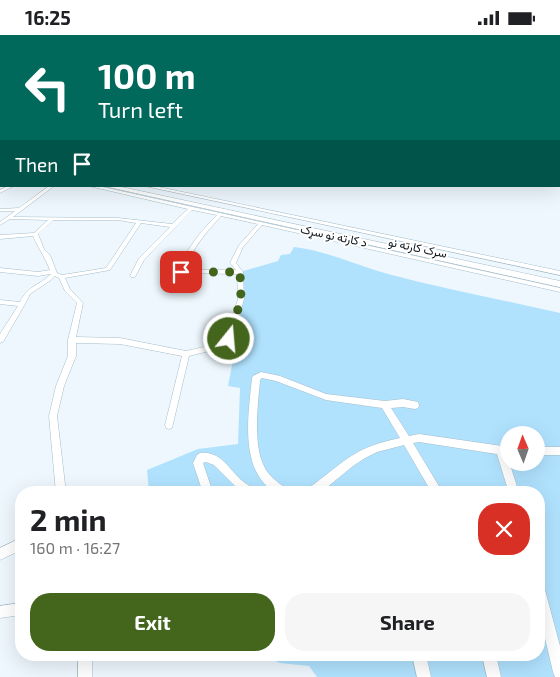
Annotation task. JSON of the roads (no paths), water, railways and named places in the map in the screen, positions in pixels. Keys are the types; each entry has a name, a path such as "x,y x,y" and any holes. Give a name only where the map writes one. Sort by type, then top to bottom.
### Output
{"highway":[{"name":"سرک کارته نو","path":"135,187 559,281"},
{"name":"د کارته نو سړک","path":"108,188 559,281"}],"street":[{"path":"0,224 51,187"},
{"path":"151,187 559,281"},
{"path":"108,188 260,225 559,281"},
{"path":"0,210 20,209"},
{"path":"133,276 141,259 191,209"},
{"path":"219,216 198,239 184,260 181,272 240,272"},
{"path":"10,218 140,221 173,226"},
{"path":"0,237 35,234 51,220"},
{"path":"0,270 56,274 108,269 140,221"},
{"path":"72,341 120,341 186,354 223,345 229,339 241,299 240,272 233,263 241,246 260,225"},
{"path":"35,234 56,274 80,303 72,341 72,356 60,386 54,415 60,486"},
{"path":"0,340 27,293 56,274"},
{"path":"0,302 22,304"},
{"path":"169,425 186,354"},
{"path":"275,486 265,477 256,457 253,435 256,378 261,375 268,375 326,397 384,405 402,403 415,405"},
{"path":"384,405 434,486"},
{"path":"321,486 356,458 419,438 500,449"},
{"path":"545,451 560,451"},
{"path":"206,486 198,463 200,458 205,456 214,460 242,486"},
{"path":"509,471 513,486"},
{"path":"0,554 15,547"},
{"path":"0,612 15,610"},
{"path":"545,613 560,672"},
{"path":"85,661 85,677"},
{"path":"420,661 424,677"},
{"path":"490,661 494,677"}]}
